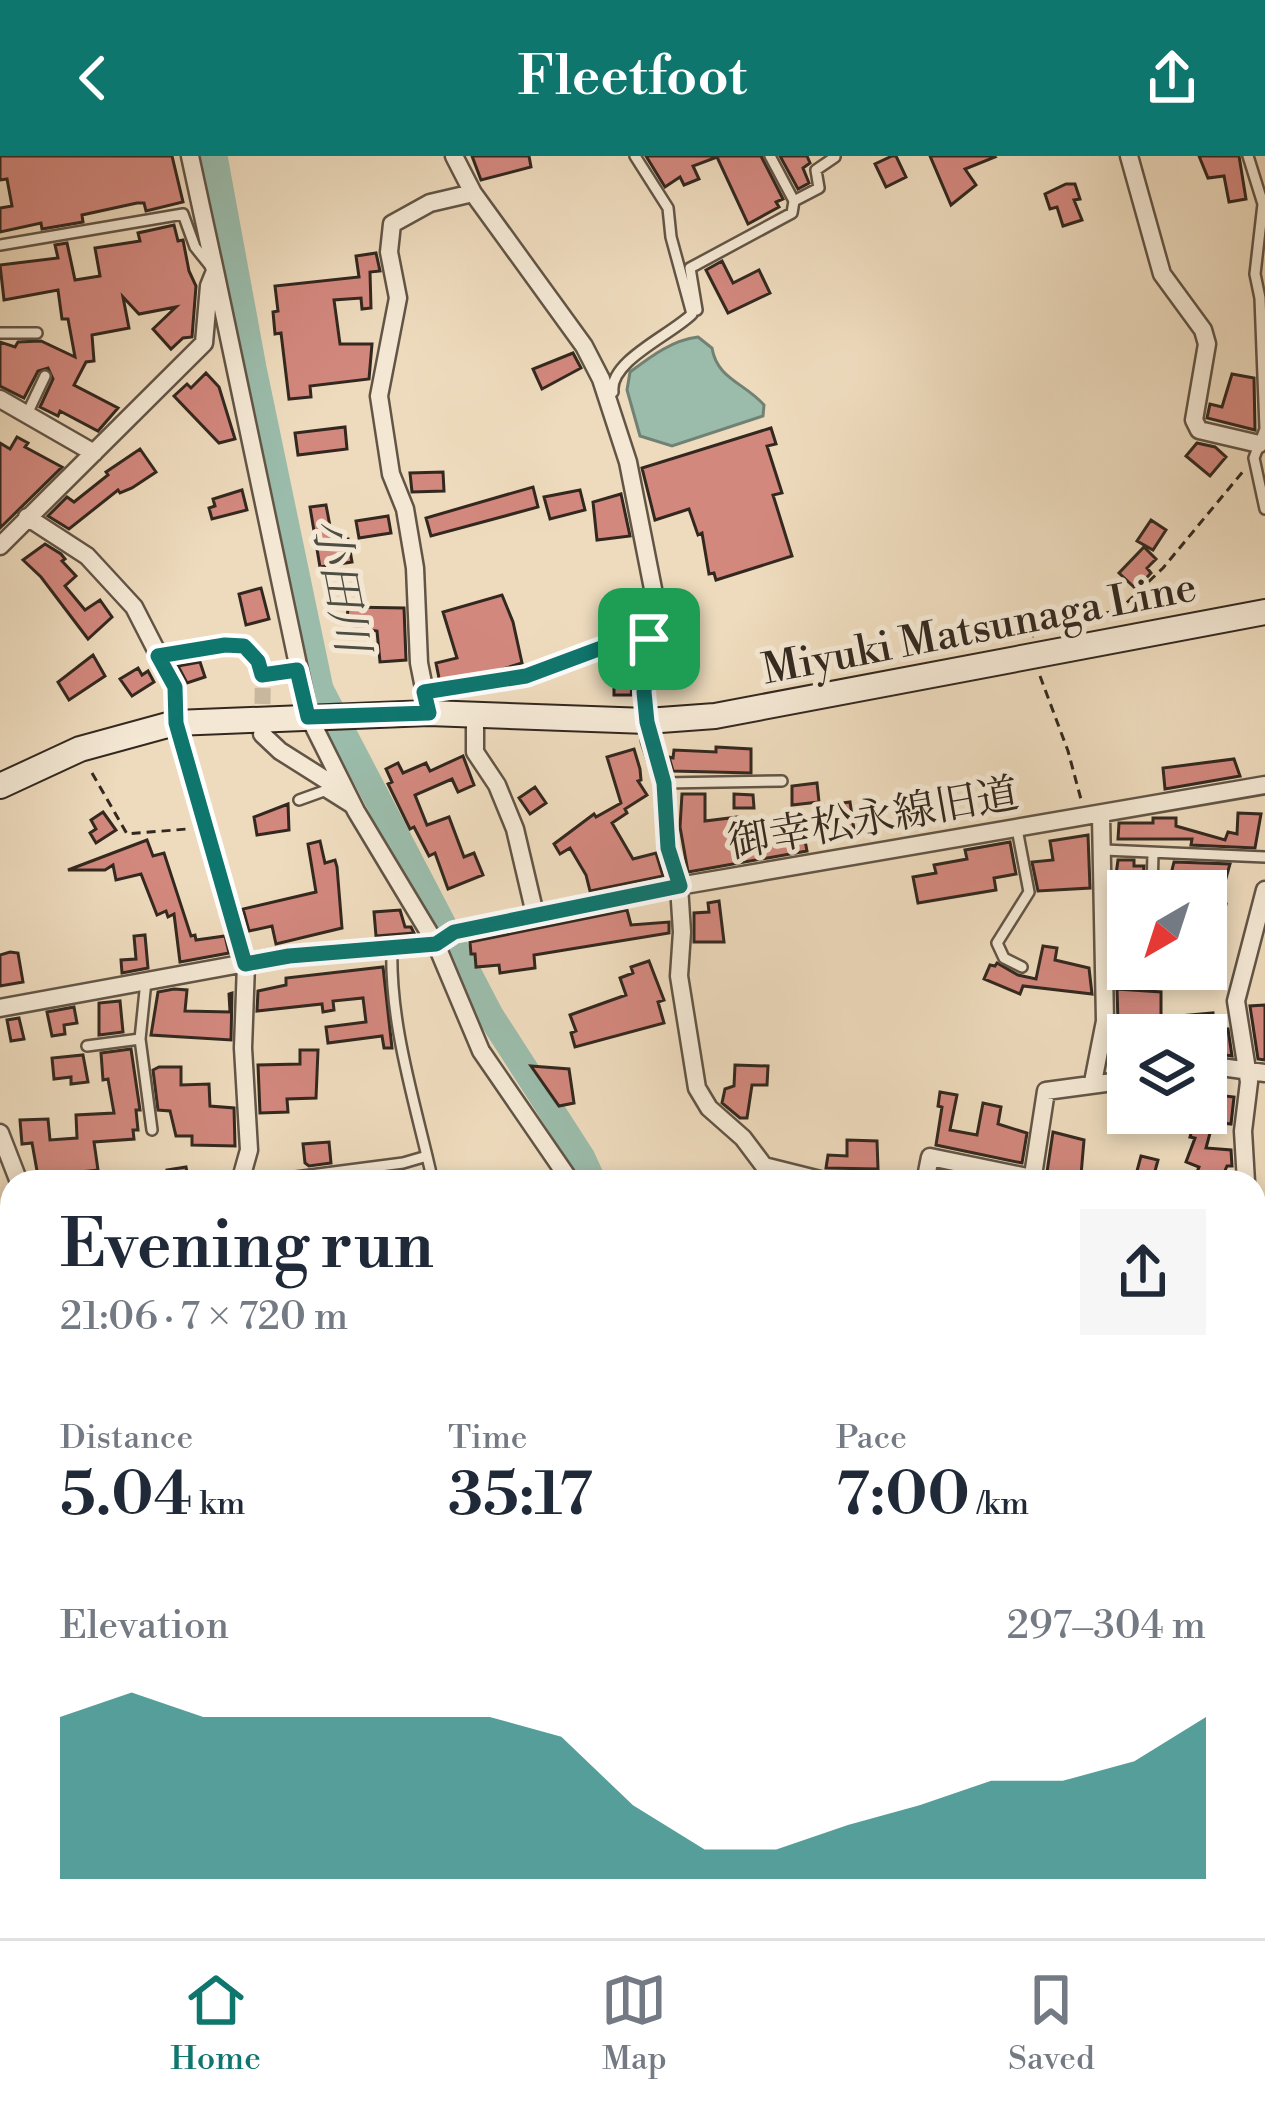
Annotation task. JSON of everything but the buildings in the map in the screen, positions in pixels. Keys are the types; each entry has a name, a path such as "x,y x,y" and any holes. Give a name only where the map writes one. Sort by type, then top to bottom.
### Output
{"main road":[{"name":"Miyuki Matsunaga Line","path":"0,786 80,749 176,723 322,717 427,703 475,715 647,722 783,705 1265,612"}],"street":[{"path":"190,156 288,606 297,670 322,717 352,802 443,939 481,1051 563,1170"},
{"path":"454,156 473,194 584,346 601,379 628,462 656,604 644,692 664,783 668,848 680,886 679,976 697,1088 709,1108 743,1138 760,1170"},
{"path":"1129,156 1162,274 1203,329 1207,344 1195,420 1199,430 1259,444"},
{"path":"427,703 418,663 415,568 405,509 391,474 379,396 398,298 390,238 392,224 430,203 473,194"},
{"path":"2,542 204,343 214,271"},
{"path":"0,400 94,453"},
{"path":"27,517 87,556 134,608 175,687 176,723 245,964 243,1048 249,1150 243,1170"},
{"path":"158,656 244,646 258,661 262,675 297,670"},
{"path":"475,715 475,752 515,829 535,914"},
{"path":"262,734 352,802"},
{"name":"御幸松永線旧道","path":"0,1008 245,964 443,939 535,914 680,886 1265,784"},
{"path":"1093,1082 1105,1021 1102,815"},
{"path":"1245,1170 1243,1131 1256,1071 1236,1001 1265,890"},
{"path":"1034,1170 1046,1090 1107,1081"},
{"path":"0,1133 14,1170"},
{"path":"927,1170 930,1157 988,1170"}],"lane":[{"path":"635,156 668,208 692,314"},
{"path":"628,462 611,384 615,374 697,309 690,268 792,213 794,201 770,156"},
{"path":"794,201 819,188 816,170 836,156"},
{"path":"1248,156 1263,204 1255,274 1265,429 1254,458 1265,509"},
{"path":"0,245 182,214 195,248 214,271"},
{"path":"0,333 38,333"},
{"path":"27,413 45,376"},
{"path":"664,783 782,781"},
{"path":"299,800 324,791 352,802"},
{"path":"1017,829 1029,892 997,944 1004,958 1022,967"},
{"path":"1104,850 1265,857"},
{"path":"1153,853 1153,870"},
{"path":"392,946 391,978 430,1170"},
{"path":"146,980 140,1039 152,1130"},
{"path":"88,1046 140,1039"},
{"path":"349,1170 427,1156"}],"path":[{"path":"427,703 526,676 620,641 649,639"},
{"path":"92,773 127,834 206,827"}],"shaded area":[{"path":"698,337 712,348 726,374 764,405 763,416 672,446 640,436 627,390 630,372 670,345"}],"waterway":[{"name":"小田川","path":"214,156 320,689 490,1015 588,1170"}],"tunnel":[{"path":"262,728 263,675"}],"route":[{"path":"649,639 644,692 647,722 664,783 668,848 680,886 454,932 436,944 245,964 176,723 175,687 158,656 244,646 258,661 262,675 297,670 308,717 340,718 429,713 424,692 526,676 620,641 649,639"}]}
